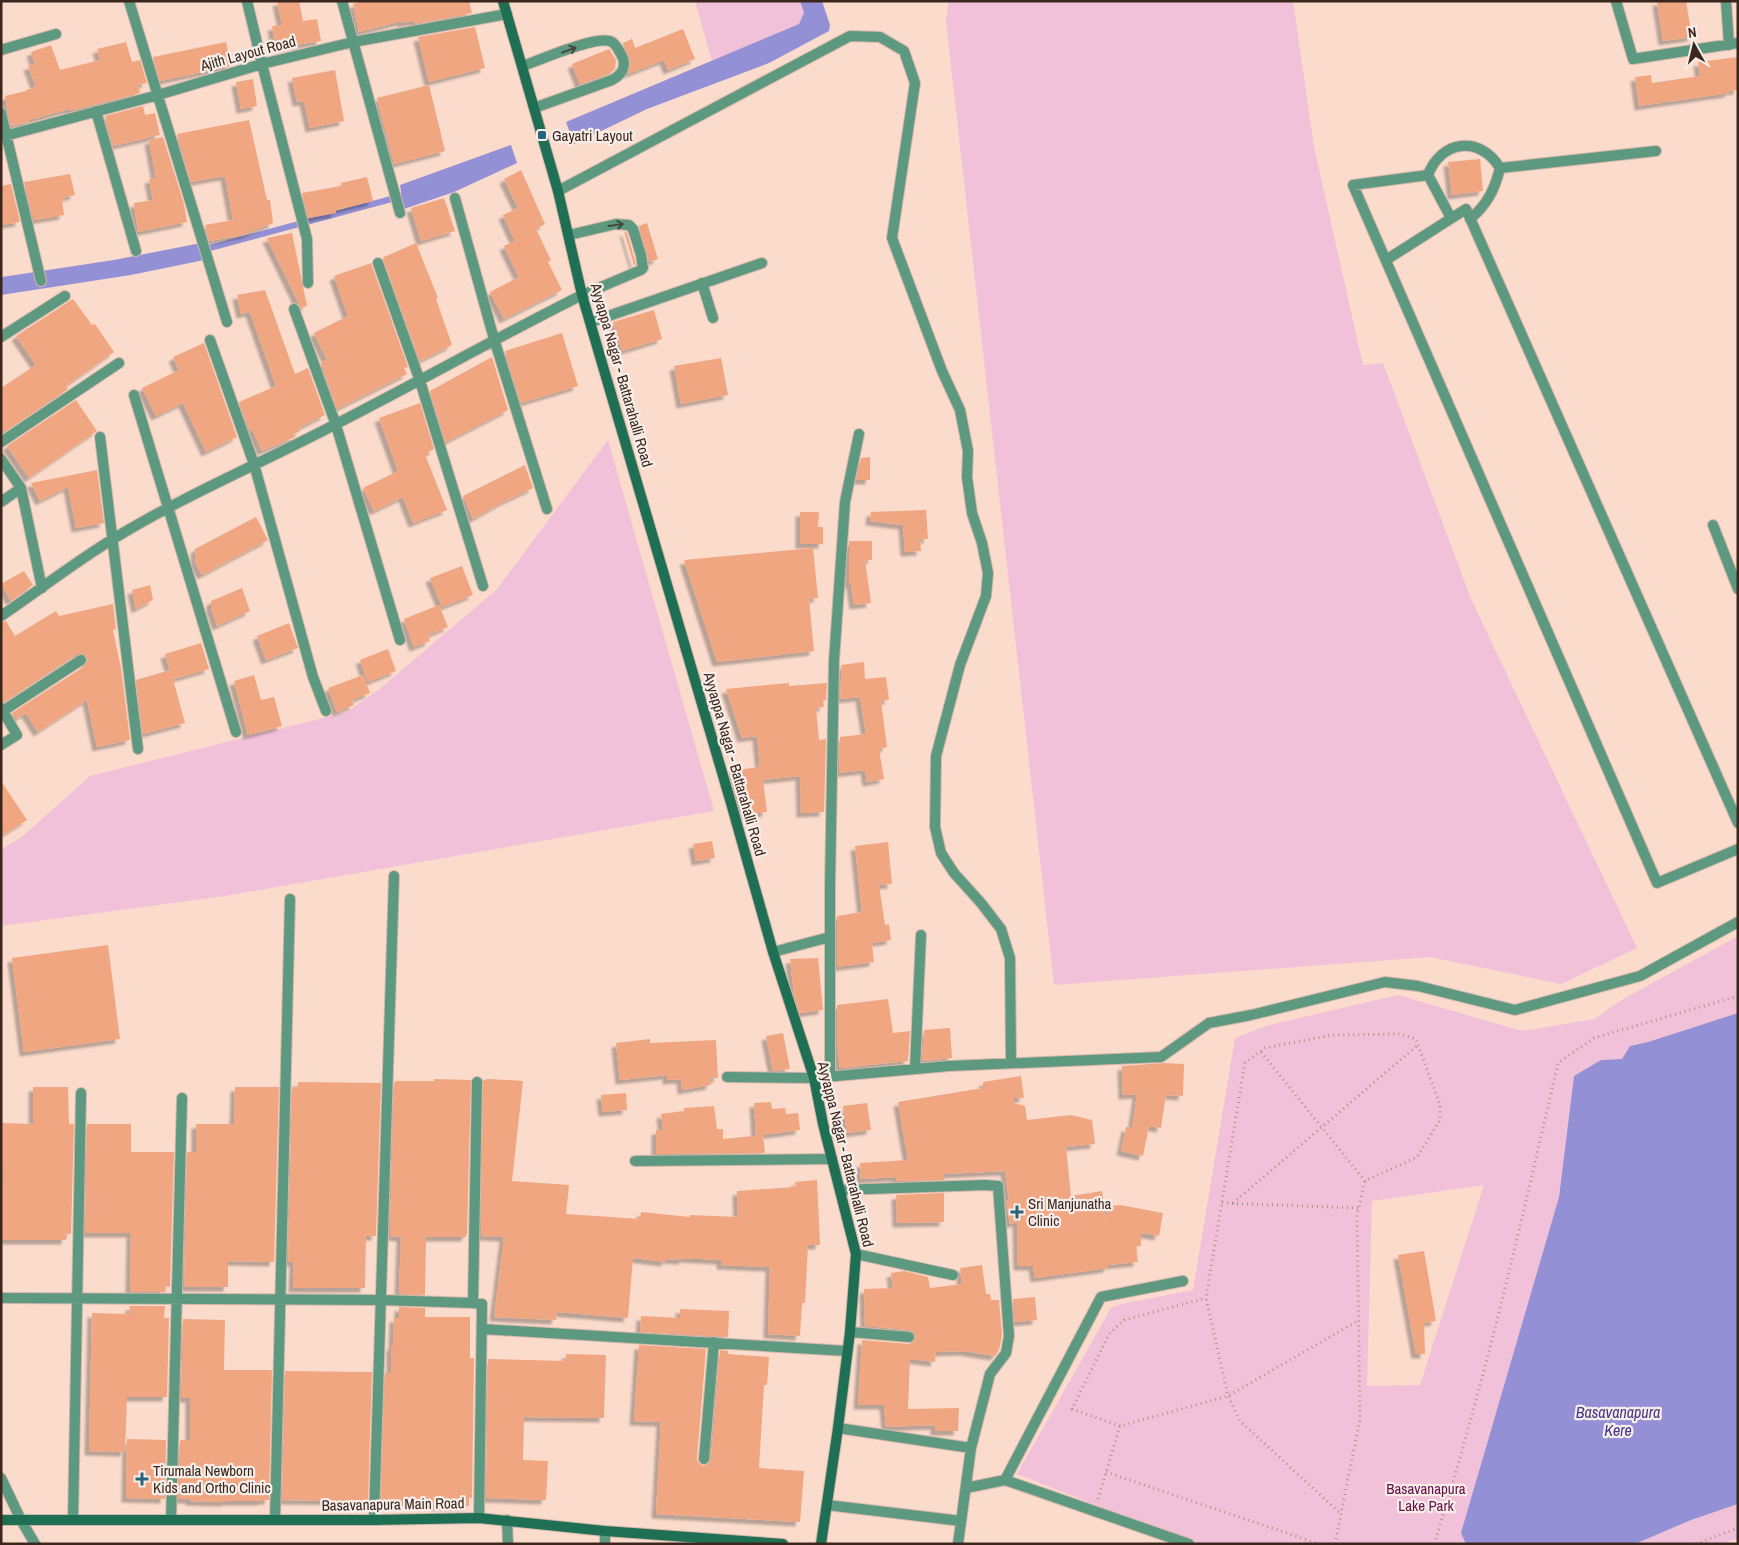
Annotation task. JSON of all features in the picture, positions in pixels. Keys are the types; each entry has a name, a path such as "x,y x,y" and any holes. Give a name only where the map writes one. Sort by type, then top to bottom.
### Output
{"main road":[{"name":"Ayyappa Nagar - Battarahalli Road","path":"504,1 558,191 582,295 731,802 773,952 814,1078 823,1124 856,1254 850,1332 828,1505 821,1544"},
{"name":"Basavanapura Main Road","path":"1,1520 374,1520 479,1518 605,1531 784,1544"}],"street":[{"path":"129,1 227,322"},
{"path":"247,1 307,239 308,283"},
{"path":"342,1 400,213"},
{"path":"1616,1 1633,59 1733,44 1726,1"},
{"name":"Ajith Layout Road","path":"4,136 158,95 262,64 353,42 507,14"},
{"path":"1,50 56,34"},
{"path":"558,191 850,36 880,37 904,51 915,83 892,238 942,371 960,410 968,451 966,477 972,513 982,543 988,573 986,596 960,665 936,756 935,827 941,853 954,873 1001,929 1006,944 1010,958 1011,1063"},
{"path":"523,66 597,40 612,42 624,63 622,72 612,80 534,108"},
{"path":"96,111 136,251"},
{"path":"1,113 4,136 41,281"},
{"path":"1428,176 1437,158 1444,152 1463,146 1480,149 1495,160 1500,168 1493,192 1487,202 1470,219"},
{"path":"1500,168 1656,151"},
{"path":"1428,176 1451,218"},
{"path":"1428,176 1353,185 1657,883 1738,849"},
{"path":"455,198 494,339 547,509"},
{"path":"1386,260 1466,209 1738,823"},
{"path":"1,616 112,539 168,508 336,425 420,381 494,339 582,295 641,270 643,266 633,229 626,224 616,224 569,235"},
{"path":"378,263 420,381 483,586"},
{"path":"590,322 762,263"},
{"path":"702,282 713,318"},
{"path":"1,337 65,296"},
{"path":"294,309 336,425 400,640"},
{"path":"210,340 254,464 313,677 326,710"},
{"path":"1,442 119,364"},
{"path":"134,394 236,732"},
{"path":"830,1076 834,660 845,502 859,434"},
{"path":"100,437 138,749"},
{"path":"1,459 21,488 42,588"},
{"path":"1,502 21,488"},
{"path":"1713,525 1738,589"},
{"path":"1,745 17,735 2,710 81,660"},
{"path":"374,1520 394,876"},
{"path":"275,1520 290,899"},
{"path":"727,1077 814,1078 1011,1063 1161,1057 1209,1023 1252,1015 1385,982 1418,986 1515,1010 1640,976 1738,922"},
{"path":"915,1069 921,935"},
{"path":"773,952 830,937"},
{"path":"473,1303 477,1082"},
{"path":"73,1520 81,1093"},
{"path":"171,1520 182,1098"},
{"path":"635,1162 832,1159"},
{"path":"840,1190 985,1184 998,1186 1009,1336 1006,1353 990,1374 971,1448 958,1544"},
{"path":"856,1254 953,1276"},
{"path":"1005,1480 1101,1297 1183,1281"},
{"path":"1,1298 381,1300 482,1304 479,1518"},
{"path":"482,1329 847,1351"},
{"path":"850,1332 909,1337"},
{"path":"704,1459 714,1342"},
{"path":"838,1428 971,1448"},
{"path":"1,1478 35,1544"},
{"path":"966,1488 1005,1480 1189,1544"},
{"path":"828,1505 961,1520"},
{"path":"507,1520 508,1544"},
{"path":"605,1531 605,1544"}],"path":[{"path":"1434,1544 1493,1335 1558,1063 1594,1038 1738,996"},
{"path":"1341,1514 1240,1421 1228,1396 1206,1298 1245,1063 1265,1048 1332,1035 1400,1034 1416,1039 1440,1105 1440,1120 1417,1157 1365,1181"},
{"path":"1233,1203 1418,1045"},
{"path":"1260,1052 1365,1181"},
{"path":"1335,1544 1360,1419 1357,1215 1365,1181"},
{"path":"1222,1203 1359,1208"},
{"path":"1206,1298 1124,1320 1109,1334 1072,1409 1120,1426 1228,1396 1359,1320"},
{"path":"1095,1511 1120,1426"},
{"path":"1106,1472 1320,1544"},
{"path":"1696,1544 1738,1528"}],"green space":[{"path":"695,1 800,1 804,13 799,24 712,61"},
{"path":"949,1 1293,1 1314,147 1363,365 1383,363 1471,599 1637,948 1561,984 1430,957 1054,985 946,21"},
{"path":"608,440 714,811 225,896 1,926 1,850 24,835 90,776 347,712 381,688 497,589"},
{"name":"Basavanapura Lake Park","path":"1738,936 1738,1013 1630,1046 1622,1059 1601,1060 1574,1076 1559,1197 1462,1533 1466,1544 1194,1544 1017,1474 1111,1308 1121,1304 1193,1290 1235,1038 1269,1025 1398,995 1522,1031 1595,1019 1620,1001","holes":["1484,1185 1420,1385 1367,1386 1372,1201"]},
{"path":"1738,1504 1738,1538 1722,1544 1635,1544 1691,1520"}],"water":[{"path":"800,1 822,1 830,25 829,31 769,63 647,109 574,144 566,122 799,24 804,13"},
{"path":"511,145 517,163 454,192 404,209 400,185"},
{"path":"201,243 204,260 131,275 1,295 2,277 114,260"},
{"name":"Basavanapura Kere","path":"1738,1013 1738,1504 1691,1520 1635,1544 1466,1544 1461,1533 1559,1197 1574,1076 1601,1060 1622,1059 1630,1046"}],"building":[{"path":"277,1 299,1 303,21 317,19 321,41 276,48 272,26 282,25"},
{"path":"363,1 469,1 472,13 415,24 414,21 402,23 402,21 359,32 353,4"},
{"path":"1657,1 1686,1 1692,37 1663,41"},
{"path":"475,27 485,68 429,82 418,37"},
{"path":"683,29 695,59 668,70 664,60 628,74 631,61 623,43 632,39 635,48"},
{"path":"126,42 132,62 140,60 147,83 138,85 140,93 69,111 69,109 11,126 5,96 36,87 28,66 35,64 31,52 51,45 60,70 100,60 97,49"},
{"path":"226,42 231,66 160,81 153,57"},
{"path":"609,49 616,60 615,69 609,74 580,84 572,64"},
{"path":"1738,57 1738,90 1729,91 1729,93 1639,106 1635,77 1651,75 1652,83 1700,76 1698,62"},
{"path":"335,70 344,121 310,128 304,101 297,102 292,78"},
{"path":"253,79 257,106 241,109 236,82"},
{"path":"429,85 445,151 394,164 377,98"},
{"path":"143,106 145,115 155,113 160,135 113,146 105,116"},
{"path":"249,120 267,200 270,200 273,223 243,235 209,241 205,225 233,220 225,176 191,182 177,134"},
{"path":"163,137 184,204 187,222 138,232 134,203 153,200 149,179 156,178 149,140"},
{"path":"1480,159 1483,191 1452,195 1448,162"},
{"path":"521,170 545,224 536,229 551,260 548,262 562,290 504,319 490,292 519,277 504,246 515,241 503,215 518,208 504,179"},
{"path":"70,174 75,195 62,198 64,215 34,220 24,182"},
{"path":"367,177 373,201 336,210 336,213 309,218 302,193 341,186 341,183"},
{"path":"11,184 20,222 1,225 1,186"},
{"path":"444,198 455,231 421,241 411,208"},
{"path":"647,223 658,259 649,262 639,226"},
{"path":"624,231 627,233 636,265 634,265"},
{"path":"292,233 307,306 301,308 267,238"},
{"path":"416,243 438,298 436,299 452,345 420,361 383,259"},
{"path":"371,263 408,367 404,368 407,374 337,409 321,362 327,360 314,333 348,316 334,276"},
{"path":"265,290 295,374 308,368 325,415 299,428 300,431 293,434 295,437 262,451 252,429 250,431 239,402 276,386 250,312 241,314 237,295"},
{"path":"73,299 92,325 95,324 114,352 66,386 68,389 1,434 1,388 36,365 16,336"},
{"path":"654,310 662,339 622,351 613,322"},
{"path":"562,333 578,386 521,403 505,351"},
{"path":"204,343 237,437 206,452 183,403 156,416 142,388 179,370 173,357"},
{"path":"492,357 508,410 446,442 430,391"},
{"path":"721,358 728,395 681,404 674,366"},
{"path":"76,400 97,431 29,478 7,446"},
{"path":"420,403 434,449 428,452 429,455 426,457 447,510 413,523 403,497 374,511 363,488 398,471 379,418"},
{"path":"870,457 870,480 856,480 861,458"},
{"path":"525,465 533,488 473,519 463,496"},
{"path":"97,470 104,523 76,528 68,487 40,501 31,483"},
{"path":"926,510 928,539 920,539 921,551 905,552 903,525 870,521 871,512"},
{"path":"800,512 819,512 818,527 823,527 823,544 800,544"},
{"path":"256,517 268,540 202,575 196,564 195,549"},
{"path":"849,541 872,541 872,560 865,560 871,603 854,605 851,584 849,584"},
{"path":"813,548 818,598 809,599 814,651 717,662 684,560"},
{"path":"462,566 473,595 442,607 430,578"},
{"path":"24,571 33,585 11,601 1,584"},
{"path":"150,585 153,600 136,609 132,590"},
{"path":"242,588 250,611 217,626 211,608 211,601"},
{"path":"113,604 116,629 113,630 121,668 130,740 97,747 87,700 38,732 26,713 16,719 12,713 85,666 88,659 84,654 77,654 4,702 1,701 1,623 6,621 15,636 56,611 59,616"},
{"path":"439,605 448,627 428,635 430,641 414,647 404,619"},
{"path":"289,623 298,648 266,660 257,636"},
{"path":"201,643 209,669 173,679 185,723 143,734 136,680 170,670 165,654"},
{"path":"388,649 396,671 368,682 360,660"},
{"path":"864,662 865,679 886,677 889,700 881,701 887,747 879,749 884,779 867,782 865,770 839,773 840,737 866,734 860,697 840,699 841,665"},
{"path":"254,675 261,700 274,697 282,726 248,735 234,681"},
{"path":"363,675 370,693 352,700 354,705 337,712 328,688"},
{"path":"789,683 789,686 827,683 826,700 823,701 824,707 816,708 819,740 826,739 824,812 801,813 800,776 763,780 767,812 742,815 738,786 733,787 729,771 760,767 757,736 742,738 726,689"},
{"path":"1,781 27,820 1,836"},
{"path":"712,841 715,858 696,861 693,844"},
{"path":"888,842 892,884 879,885 885,925 889,924 891,940 872,943 874,962 837,967 837,916 862,912 855,846"},
{"path":"108,945 120,1039 24,1052 12,958"},
{"path":"818,958 823,1010 800,1013 794,994 790,959"},
{"path":"888,999 893,1033 910,1031 908,1061 840,1068 837,1042 837,1005"},
{"path":"950,1028 952,1058 922,1061 924,1030"},
{"path":"783,1033 790,1069 773,1071 766,1036"},
{"path":"650,1039 650,1043 716,1040 718,1078 710,1078 711,1085 682,1090 681,1079 667,1080 667,1075 620,1080 616,1043"},
{"path":"1164,1063 1184,1064 1183,1096 1166,1095 1161,1128 1149,1126 1143,1156 1121,1151 1126,1127 1132,1128 1137,1094 1123,1095 1122,1066"},
{"path":"1021,1076 1024,1098 1014,1098 1014,1103 1025,1106 1027,1120 1071,1115 1092,1120 1095,1144 1066,1147 1071,1196 1102,1191 1106,1220 1109,1206 1120,1205 1163,1213 1159,1236 1141,1233 1141,1246 1136,1246 1138,1262 1108,1265 1108,1268 1035,1278 1033,1266 1018,1266 1017,1222 1010,1224 1006,1201 1009,1200 1005,1171 944,1174 944,1180 896,1181 896,1177 861,1179 860,1163 908,1160 898,1102 983,1088 983,1082"},
{"path":"434,1079 471,1080 467,1235 466,1237 426,1237 425,1295 399,1294 401,1237 390,1236 394,1083 396,1081 434,1081"},
{"path":"483,1080 523,1081 512,1181 569,1185 566,1214 640,1219 641,1212 690,1217 690,1215 738,1217 737,1191 796,1187 795,1182 817,1180 820,1245 808,1245 805,1303 802,1303 800,1336 768,1334 770,1267 721,1265 721,1260 683,1258 683,1260 666,1259 666,1262 633,1258 628,1318 557,1312 556,1320 494,1317 504,1237 481,1236"},
{"path":"298,1082 381,1083 376,1236 366,1236 365,1288 293,1288 294,1262 288,1262 292,1087 298,1088"},
{"path":"33,1087 68,1087 69,1124 74,1124 71,1234 66,1234 66,1240 1,1240 3,1164 1,1164 1,1123 33,1124"},
{"path":"235,1087 279,1087 274,1262 228,1261 228,1287 184,1287 187,1152 196,1152 196,1124 234,1124"},
{"path":"626,1093 627,1110 603,1112 601,1095"},
{"path":"771,1102 772,1109 785,1108 786,1114 798,1113 800,1130 756,1136 754,1103"},
{"path":"867,1103 871,1130 847,1133 843,1106"},
{"path":"714,1106 717,1129 723,1129 723,1139 763,1135 765,1153 656,1154 656,1130 663,1130 661,1114 684,1111 684,1108"},
{"path":"87,1124 131,1124 131,1152 174,1152 170,1287 165,1286 165,1292 130,1292 131,1233 85,1233"},
{"path":"944,1193 944,1222 897,1223 896,1195"},
{"path":"1424,1251 1436,1321 1424,1323 1425,1354 1416,1354 1398,1255"},
{"path":"982,1265 986,1294 990,1294 991,1300 999,1300 1002,1335 999,1350 995,1356 963,1351 936,1352 935,1362 910,1359 908,1409 959,1408 958,1431 935,1431 935,1425 886,1427 884,1405 858,1405 862,1340 909,1344 916,1337 910,1330 865,1326 864,1289 893,1288 891,1273 904,1271 928,1277 930,1288 962,1284 960,1268"},
{"path":"1035,1297 1037,1320 1015,1322 1013,1299"},
{"path":"130,1306 165,1306 164,1318 169,1318 167,1397 127,1397 125,1452 89,1451 92,1313 129,1314"},
{"path":"399,1307 425,1308 425,1317 470,1317 470,1358 474,1358 472,1498 469,1498 469,1506 434,1506 434,1502 381,1501 385,1373 391,1373 394,1318 399,1318"},
{"path":"680,1309 729,1311 728,1337 640,1332 641,1316 680,1318"},
{"path":"183,1319 225,1320 224,1370 272,1370 269,1500 225,1502 178,1499 180,1440 190,1440 190,1398 181,1398"},
{"path":"639,1345 706,1349 697,1458 698,1462 703,1466 707,1465 711,1460 720,1350 728,1351 728,1354 769,1357 767,1385 764,1385 759,1468 804,1471 800,1522 656,1514 661,1422 634,1421"},
{"path":"566,1354 606,1355 604,1418 524,1417 523,1460 548,1461 546,1500 486,1498 488,1359 566,1361"},
{"path":"285,1371 372,1372 368,1501 282,1500"},
{"path":"127,1439 166,1440 165,1499 126,1498"}],"waterway":[{"path":"206,249 410,194"}],"place":[{"name":"Gayatri Layout","path":"542,135"},
{"name":"Sri Manjunatha Clinic","path":"1017,1212"},
{"name":"Tirumala Newborn Kids and Ortho Clinic","path":"142,1479"}]}
